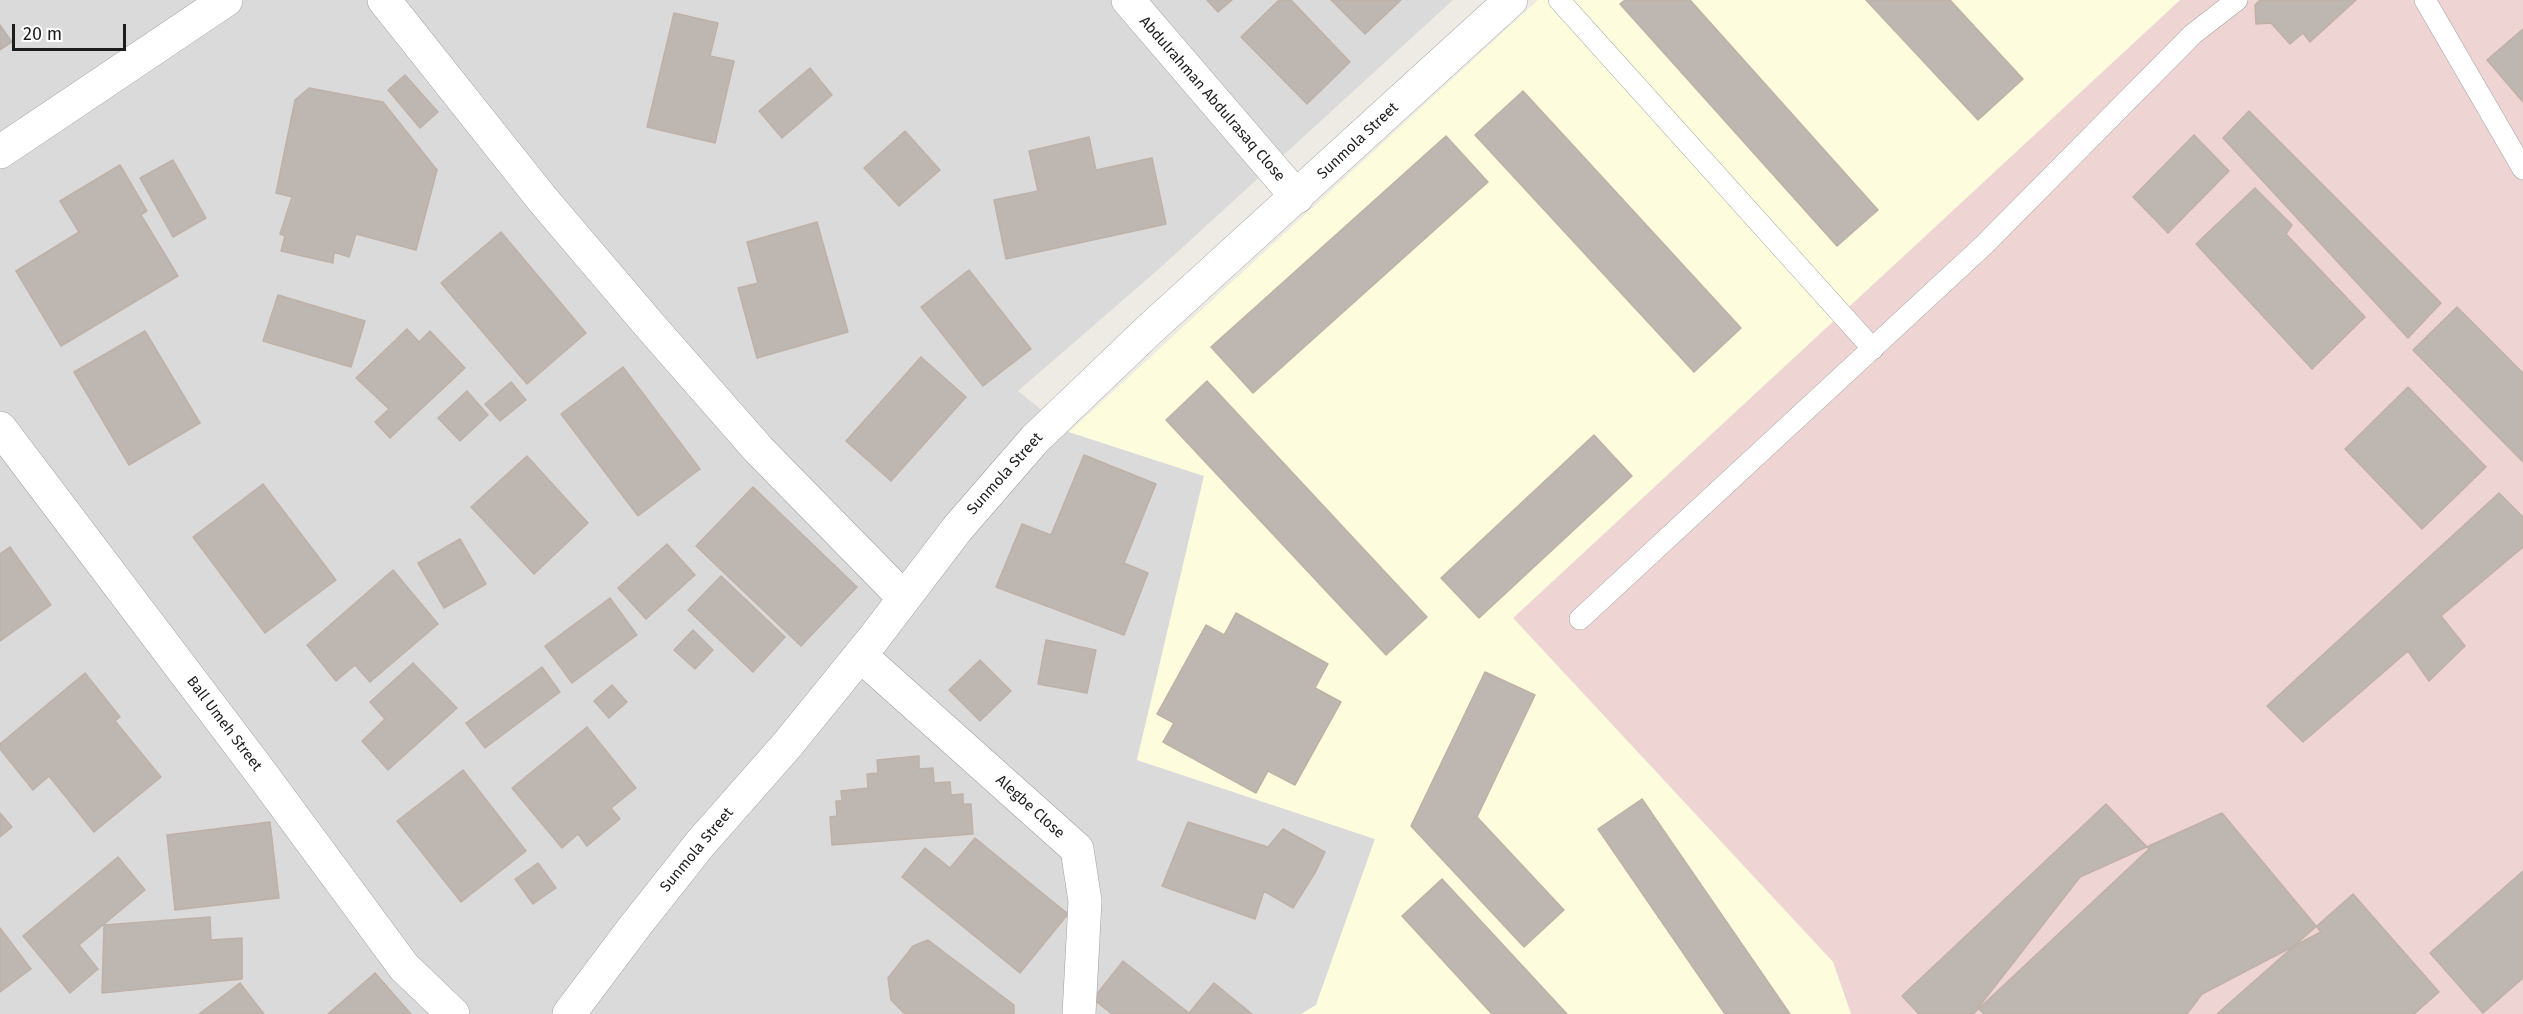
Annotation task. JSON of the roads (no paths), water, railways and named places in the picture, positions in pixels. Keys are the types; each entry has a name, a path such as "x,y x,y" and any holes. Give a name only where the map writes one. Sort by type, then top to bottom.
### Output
{"street":[{"path":"0,152 226,0"},
{"path":"384,0 543,200 652,328 759,450 904,598"},
{"name":"Abdulrahman Abdulrasaq Close","path":"1128,0 1297,197"},
{"name":"Sunmola Street","path":"569,1014 700,844 788,744 957,529 1035,439 1150,329 1511,0"},
{"name":"Ball Umeh Street","path":"0,428 261,773 404,967 453,1014"},
{"name":"Alegbe Close","path":"860,655 1077,849 1084,901 1079,1014"}],"lane":[{"path":"1559,0 1874,349"},
{"path":"1580,619 1984,245 2193,34 2237,0"},
{"path":"2424,0 2523,169"}]}
